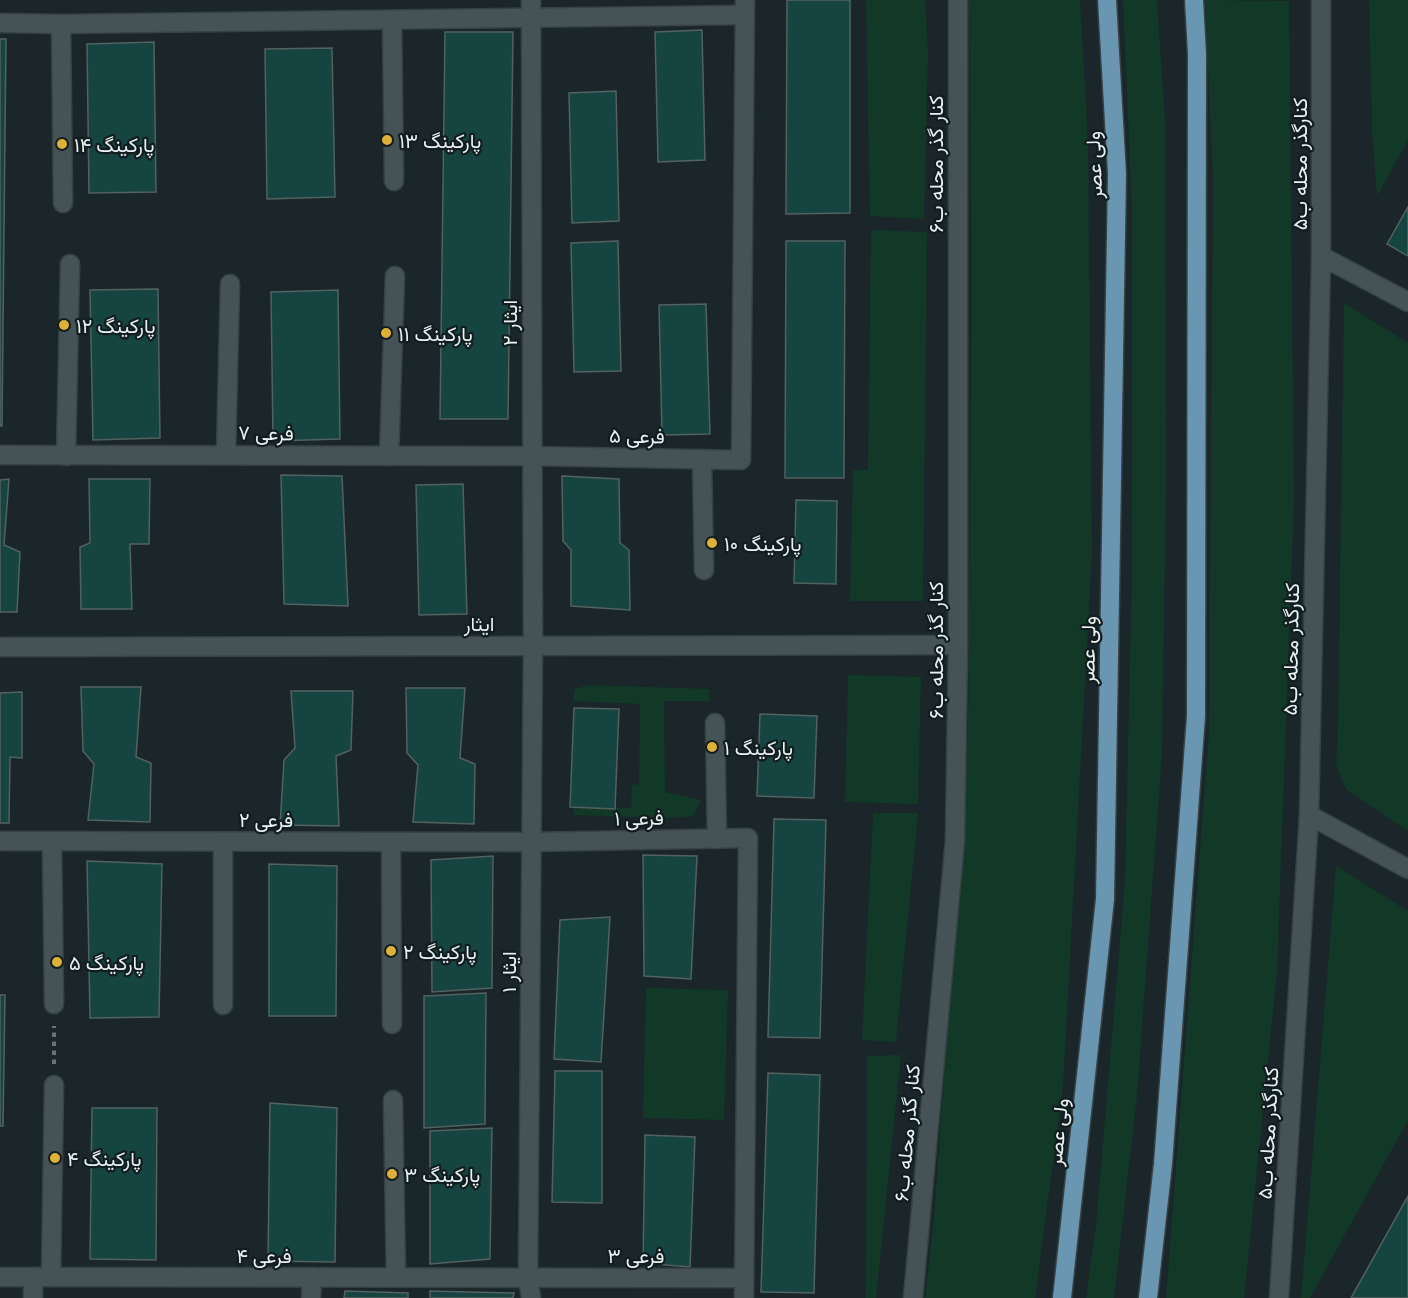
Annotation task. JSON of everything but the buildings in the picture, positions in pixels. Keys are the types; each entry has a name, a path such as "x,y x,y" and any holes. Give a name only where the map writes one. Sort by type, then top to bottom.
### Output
{"main road":[{"name":"ولی عصر","path":"1062,1298 1105,899 1118,174 1107,0"},
{"path":"1148,1298 1163,1164 1196,716 1197,54 1194,0"}],"street":[{"name":"ایثار ۲","path":"531,0 533,646"},
{"name":"کنار گذر محله ب۶","path":"913,1298 956,840 958,0"},
{"name":"کنارگذر محله ب۵","path":"1279,1298 1309,815 1321,256 1321,0"},
{"path":"0,23 531,19 745,8"},
{"name":"فرعی ۵","path":"531,456 741,460 745,8"},
{"path":"392,20 394,181"},
{"path":"61,24 63,203"},
{"path":"1321,256 1408,302"},
{"path":"66,456 70,264"},
{"path":"389,456 395,276"},
{"path":"226,454 230,284"},
{"name":"فرعی ۷","path":"0,455 531,456"},
{"path":"702,459 704,570"},
{"name":"ایثار","path":"0,647 958,645"},
{"name":"ایثار ۱","path":"531,1298 528,1278 533,646"},
{"path":"715,723 717,838"},
{"path":"1309,815 1408,869"},
{"name":"فرعی ۱","path":"531,842 748,838 744,1278"},
{"name":"فرعی ۲","path":"0,841 531,842"},
{"path":"52,841 54,1004"},
{"path":"222,842 223,1005"},
{"path":"391,842 392,1024"},
{"path":"33,1298 42,1277 54,1085"},
{"path":"393,1100 396,1277"},
{"name":"فرعی ۴","path":"0,1277 528,1278"},
{"path":"311,1298 312,1277"},
{"name":"فرعی ۳","path":"528,1278 744,1278"},
{"path":"744,1278 744,1298"}],"path":[{"path":"54,1004 54,1085"}],"green space":[{"path":"866,0 925,0 928,53 924,219 870,216"},
{"path":"969,0 1080,0 1088,142 1092,554 1063,1087 1035,1298 925,1298 934,1219 968,730 972,277"},
{"path":"1123,0 1157,0 1165,122 1166,483 1162,754 1137,1096 1114,1298 1086,1298 1096,1226 1125,880 1132,572 1132,213"},
{"path":"1205,0 1289,1 1294,500 1277,971 1244,1298 1166,1298 1209,732 1213,180"},
{"path":"1369,0 1408,0 1408,140 1377,196 1372,130"},
{"path":"871,230 927,232 923,601 850,601 853,470 868,470"},
{"path":"1344,303 1408,343 1408,831 1346,789 1336,765"},
{"path":"848,675 921,677 918,804 845,802"},
{"path":"589,685 709,689 709,701 664,701 665,792 701,800 693,816 668,818 574,815 573,805 631,808 632,785 639,784 640,704 573,701 575,689"},
{"path":"873,813 918,813 896,1042 862,1040"},
{"path":"1336,866 1408,911 1408,1120 1310,1298 1301,1298"},
{"path":"646,988 728,990 724,1120 643,1118"},
{"path":"901,1055 876,1298 866,1298 867,1056"}],"place":[{"name":"پارکینگ ۱۳","path":"387,140"},
{"name":"پارکینگ ۱۴","path":"62,144"},
{"name":"پارکینگ ۱۲","path":"64,325"},
{"name":"پارکینگ ۱۱","path":"386,333"},
{"name":"پارکینگ ۱۰","path":"712,543"},
{"name":"پارکینگ ۱","path":"712,747"},
{"name":"پارکینگ ۲","path":"391,951"},
{"name":"پارکینگ ۵","path":"57,962"},
{"name":"پارکینگ ۴","path":"55,1158"},
{"name":"پارکینگ ۳","path":"392,1174"}]}
